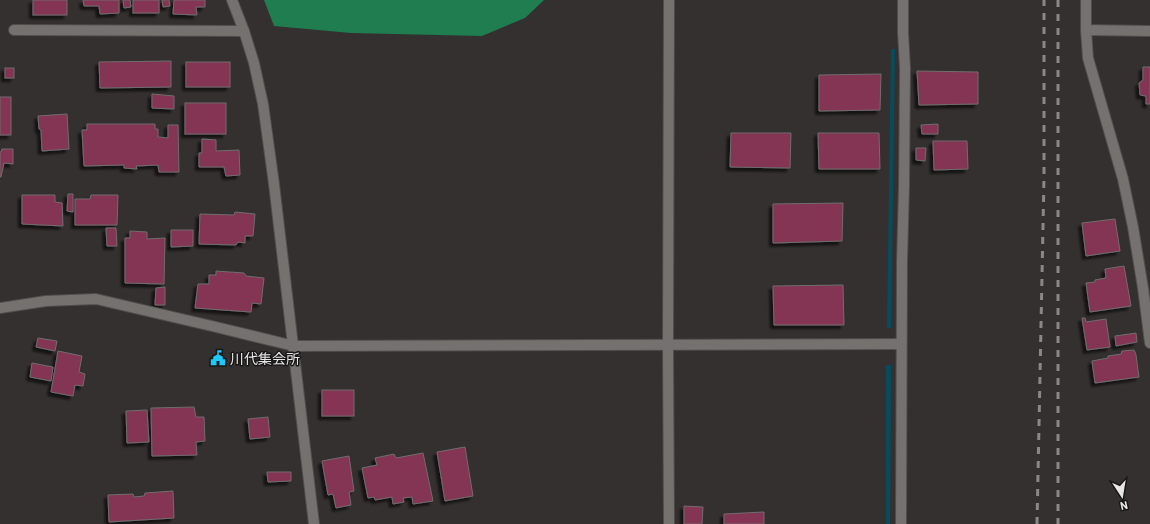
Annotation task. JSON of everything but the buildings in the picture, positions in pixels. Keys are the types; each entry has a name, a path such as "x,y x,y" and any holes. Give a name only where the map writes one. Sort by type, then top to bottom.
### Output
{"street":[{"path":"232,0 254,63 263,104 294,346 314,524"},
{"path":"669,0 669,524"},
{"path":"901,524 901,344 905,68 903,0"},
{"path":"1086,0 1088,58 1123,179 1133,227 1150,343"},
{"path":"14,30 244,31"},
{"path":"1086,30 1150,31"},
{"path":"0,308 46,301 96,299 294,346 668,346 901,344"}],"green space":[{"path":"264,0 544,0 525,18 482,36 351,33 274,26"}],"water":[{"path":"891,49 895,49 891,328 887,328"},
{"path":"886,365 891,365 890,524 886,524"}],"railway":[{"path":"1037,524 1044,177 1044,0"},
{"path":"1058,0 1058,524"}],"place":[{"name":"川代集会所","path":"218,358"}]}
